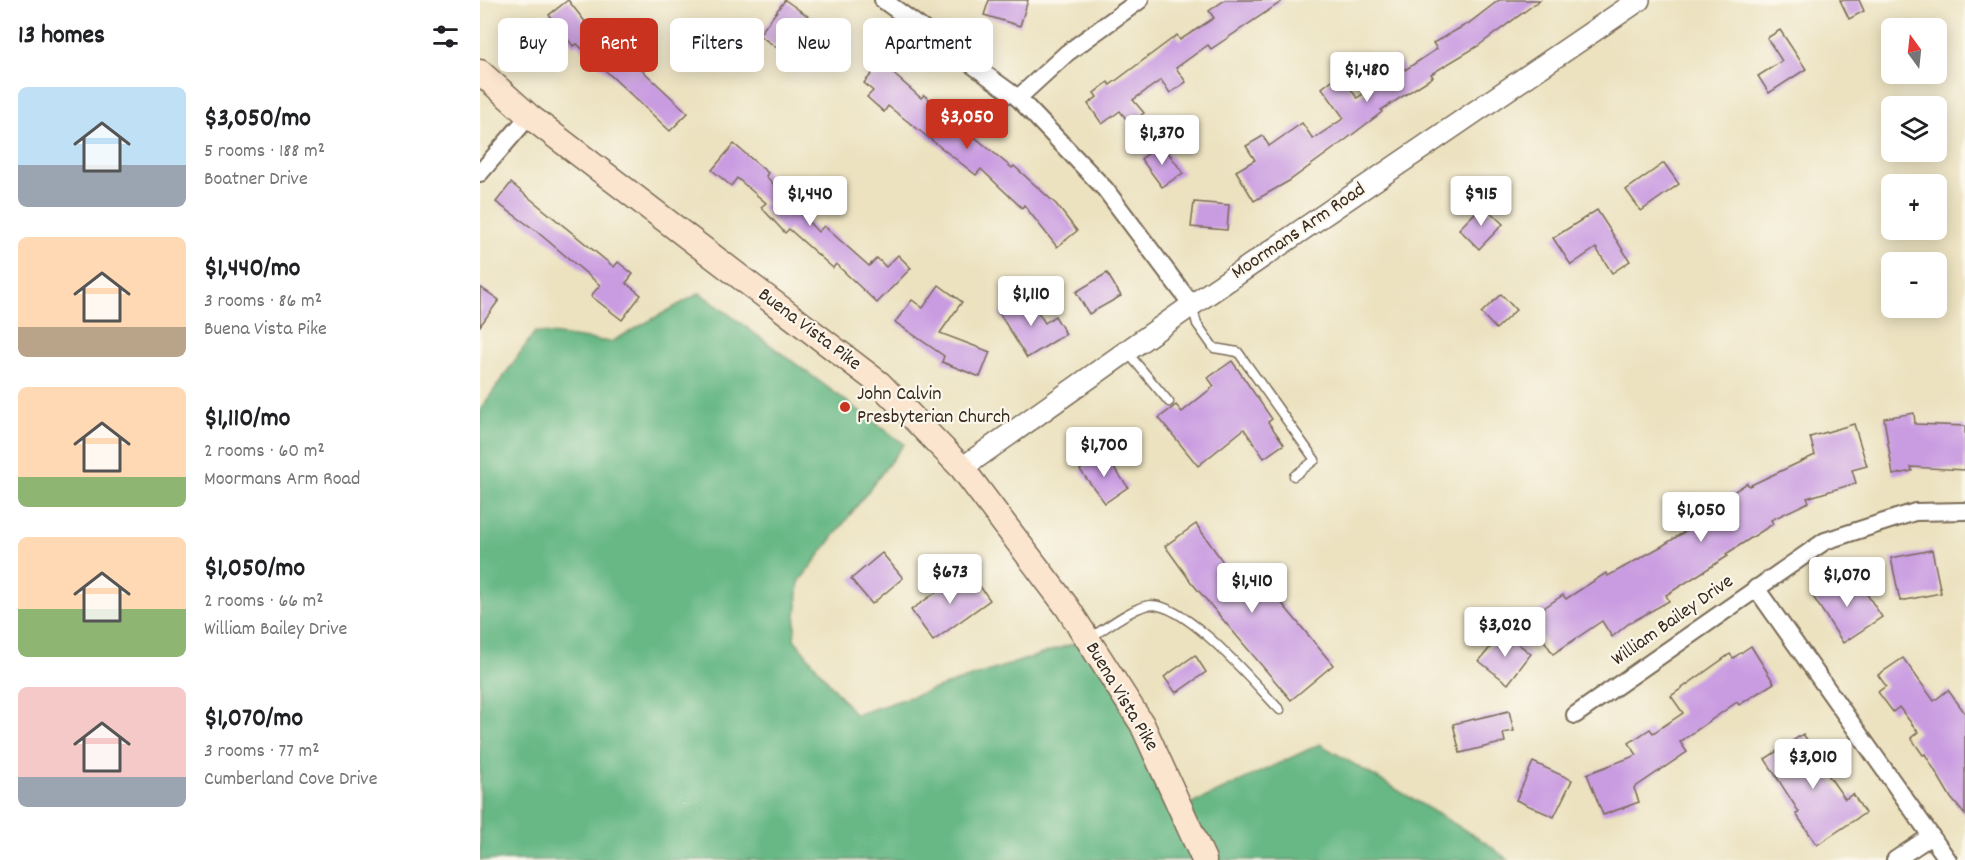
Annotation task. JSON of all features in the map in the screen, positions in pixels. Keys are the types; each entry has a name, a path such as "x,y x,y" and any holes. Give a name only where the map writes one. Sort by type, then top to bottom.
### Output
{"main road":[{"name":"Buena Vista Pike","path":"480,72 529,116 879,383 962,468 1067,607 1142,724 1204,860"}],"street":[{"path":"884,0 1017,98 1105,189 1192,305"},
{"path":"1017,98 1067,53 1140,0"},
{"name":"Moormans Arm Road","path":"962,468 1192,305 1639,0"},
{"path":"480,173 529,116"},
{"name":"William Bailey Drive","path":"1575,715 1825,541 1915,512 1965,511"},
{"path":"1756,588 1948,860"},
{"path":"1895,860 1931,836"}],"lane":[{"path":"1192,305 1197,324 1214,348 1238,352 1315,460 1294,476"},
{"path":"1126,351 1169,402"},
{"path":"1088,639 1149,604 1170,608 1200,630 1280,711"}],"green space":[{"path":"700,293 904,444 799,582 794,639 855,715 1088,639 1181,809 1320,744 1485,842 1508,860 480,860 480,410 535,332 611,342"}],"building":[{"path":"568,0 582,18 580,18 580,47 577,44 573,46 568,40 568,18 551,18 549,15"},
{"path":"785,0 811,18 776,18 776,47 764,39 764,28"},
{"path":"989,0 1028,0 1020,26 984,15"},
{"path":"1225,0 1284,0 1211,49 1208,45 1176,68 1186,82 1170,93 1161,80 1133,100 1144,113 1130,124 1120,111 1102,124 1088,104 1097,97 1094,93 1108,82 1110,85 1177,35 1180,40 1214,18 1209,11"},
{"path":"1499,0 1540,0 1478,46 1431,74 1433,77 1381,110 1382,112 1289,181 1254,201 1236,171 1255,160 1246,146 1263,136 1269,146 1302,123 1313,139 1344,118 1322,88 1340,74 1357,98 1383,80 1376,70 1396,56 1405,70 1437,49 1433,43 1469,23"},
{"path":"1840,0 1859,0 1864,11 1849,19"},
{"path":"1780,30 1806,69 1769,93 1758,76 1782,61 1767,38"},
{"path":"607,72 644,72 688,113 670,131"},
{"path":"873,72 891,72 921,98 924,95 1012,168 1014,166 1056,204 1077,231 1057,247 1024,205 1022,208 981,169 976,175 888,106 884,112 867,97 873,91 864,83"},
{"path":"734,144 768,173 766,176 818,232 824,226 869,266 877,258 886,267 898,255 911,268 877,303 836,264 833,268 789,229 785,233 761,207 766,203 737,178 731,186 712,170"},
{"path":"1162,144 1183,173 1162,187 1141,159"},
{"path":"1664,163 1679,184 1641,211 1626,190"},
{"path":"511,183 614,267 618,262 633,274 626,283 641,295 622,320 591,296 600,285 535,230 496,202"},
{"path":"1194,202 1229,205 1227,230 1191,227"},
{"path":"1483,205 1503,224 1479,249 1459,229"},
{"path":"1597,210 1630,261 1612,273 1596,248 1571,265 1553,238"},
{"path":"1107,273 1121,296 1089,314 1076,292"},
{"path":"939,285 962,302 940,333 990,352 980,377 942,362 944,356 895,322 912,300 923,308"},
{"path":"480,287 499,300 480,326"},
{"path":"1501,294 1516,310 1496,329 1481,313"},
{"path":"1027,295 1045,323 1055,316 1066,334 1027,358 999,313"},
{"path":"1232,361 1272,419 1268,422 1284,444 1264,458 1244,429 1198,466 1159,418 1176,405 1182,412 1214,386 1208,378"},
{"path":"1914,413 1915,424 1965,426 1965,470 1911,467 1912,471 1893,475 1884,418"},
{"path":"1854,424 1867,466 1852,470 1856,483 1807,498 1809,502 1771,520 1773,524 1666,595 1669,601 1628,624 1612,637 1602,621 1553,654 1529,618 1563,595 1566,599 1606,573 1608,576 1662,546 1713,514 1709,508 1747,483 1749,486 1815,455 1810,437"},
{"path":"1103,453 1128,487 1105,503 1080,470"},
{"path":"1196,524 1235,579 1251,566 1333,665 1291,700 1191,582 1165,546"},
{"path":"1932,550 1941,593 1900,601 1891,558"},
{"path":"882,553 903,578 872,604 851,579"},
{"path":"968,570 990,600 933,641 911,610"},
{"path":"1837,579 1843,589 1857,579 1882,617 1843,643 1812,595"},
{"path":"1503,632 1531,654 1508,684 1479,661"},
{"path":"1751,646 1774,683 1739,705 1737,702 1680,742 1687,752 1634,788 1639,802 1603,815 1587,774 1637,755 1629,743 1650,729 1653,733 1683,713 1671,696 1730,654 1733,658"},
{"path":"1195,655 1206,672 1176,693 1164,677"},
{"path":"1903,658 1934,701 1948,690 1965,713 1965,815 1951,798 1925,754 1923,755 1911,738 1918,732 1899,707 1893,712 1878,692 1886,686 1878,675"},
{"path":"1509,711 1514,731 1503,733 1505,742 1460,753 1453,724"},
{"path":"1803,734 1816,753 1821,750 1833,768 1826,772 1845,799 1853,794 1865,813 1817,845 1796,814 1799,812 1765,759"},
{"path":"1533,762 1572,780 1554,817 1516,800"}],"place":[{"name":"John Calvin Presbyterian Church","path":"845,407"}]}
